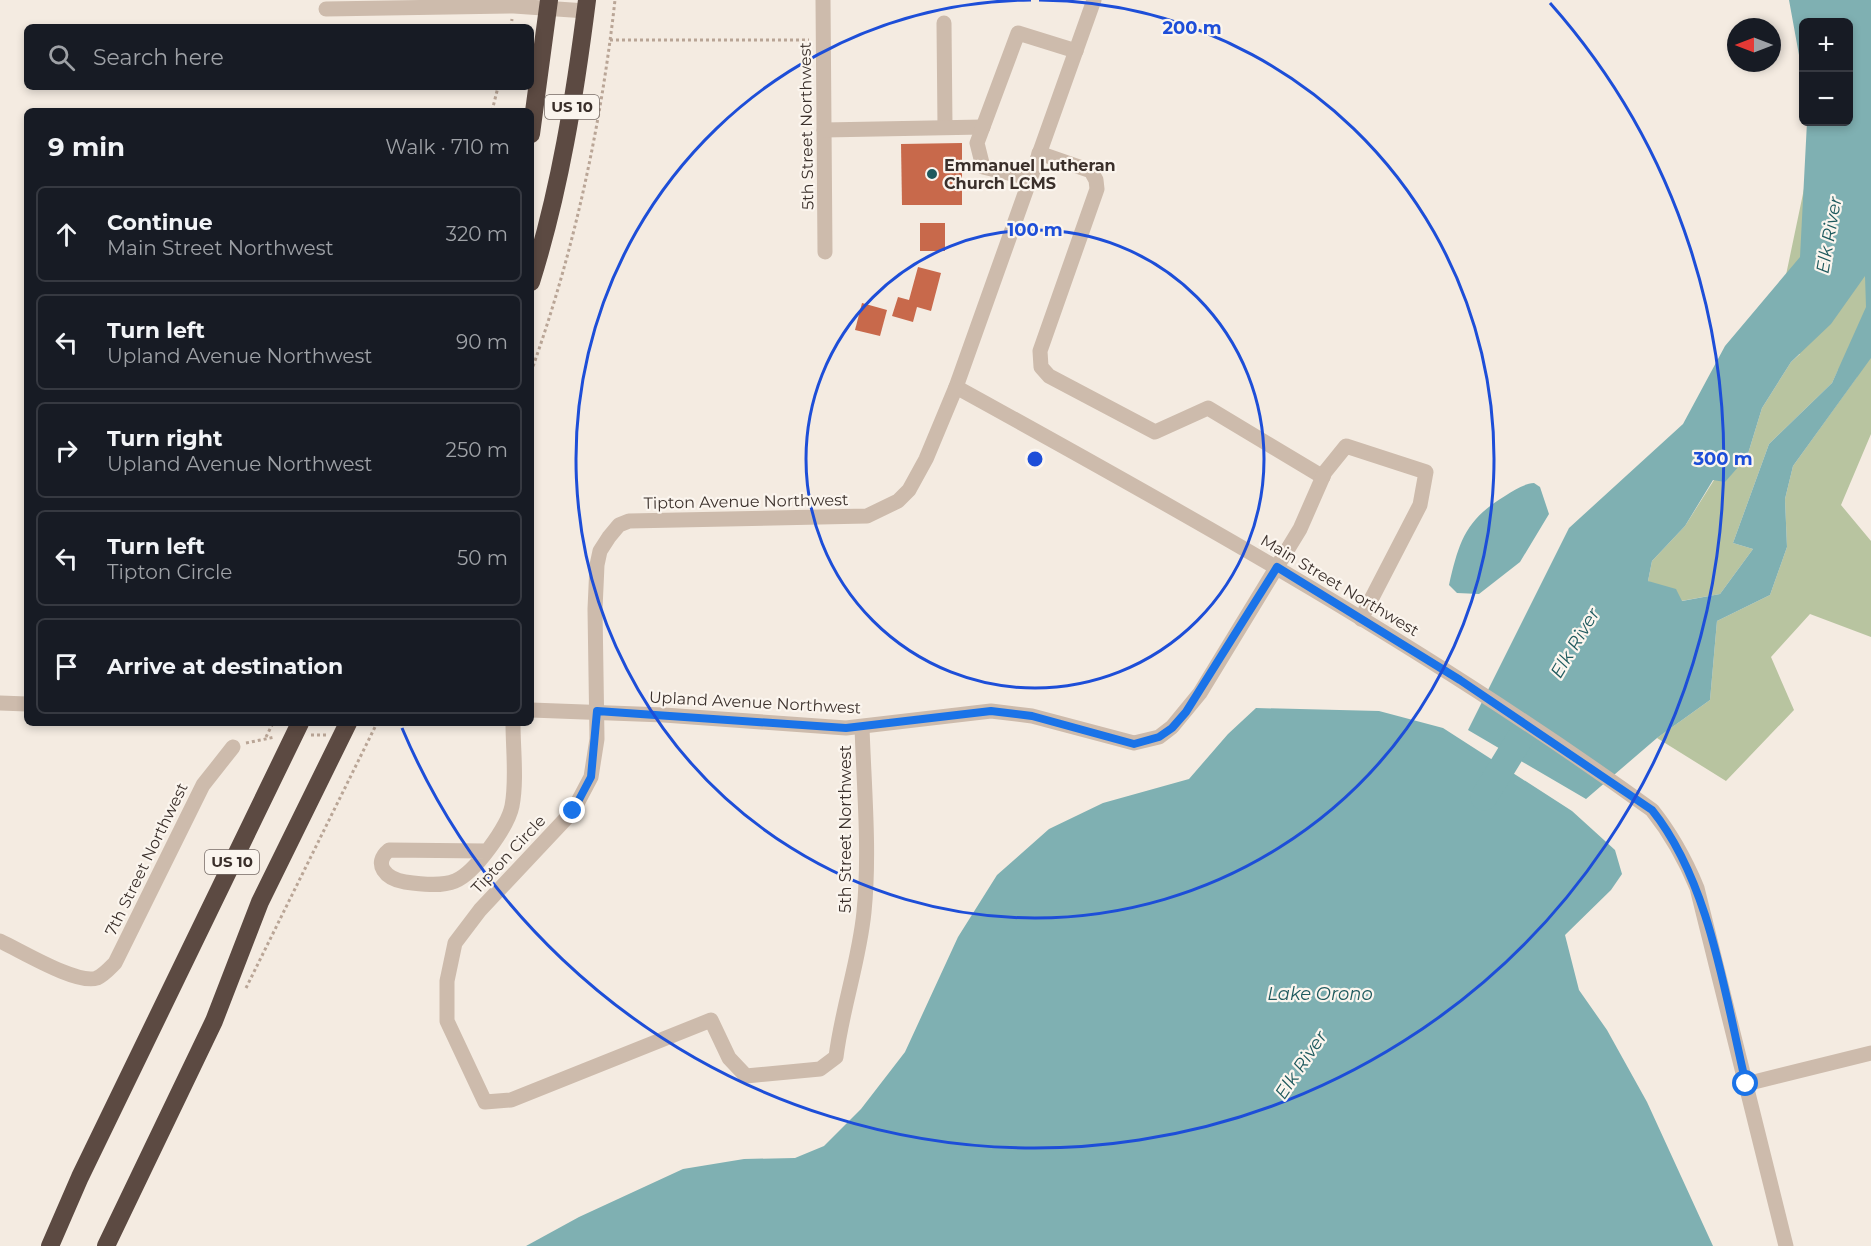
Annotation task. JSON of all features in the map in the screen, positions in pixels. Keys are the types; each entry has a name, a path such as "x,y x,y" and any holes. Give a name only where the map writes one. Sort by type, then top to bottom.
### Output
{"highway":[{"name":"US 10","path":"534,111 548,4"},
{"name":"US 10","path":"534,270 563,159 578,76 586,5"},
{"name":"US 10","path":"106,1246 214,1021 260,902 345,729"},
{"name":"US 10","path":"50,1246 100,1136 297,730"}],"street":[{"name":"5th Street Northwest","path":"823,0 825,252"},
{"path":"956,387 1094,0"},
{"path":"326,9 514,3 586,5"},
{"path":"944,23 945,127"},
{"path":"1030,178 983,167 977,143 1018,33 1076,51"},
{"path":"824,130 983,127"},
{"path":"1039,153 1090,171 1096,180 1097,189 1040,351 1041,367 1049,376 1155,432 1208,408 1323,477"},
{"name":"Main Street Northwest","path":"956,387 1277,567 1460,680 1652,810 1670,833 1685,859 1708,927 1786,1246"},
{"name":"Tipton Avenue Northwest","path":"597,711 595,609 597,565 600,551 619,525 629,521 846,518 867,516 883,510 898,501 918,476 956,387"},
{"name":"Upland Avenue Northwest","path":"534,710 597,711 822,728 862,728 991,711 1032,716 1134,744 1159,737 1172,728 1200,693 1300,529 1323,477 1346,446 1426,472 1420,506 1361,619"},
{"path":"0,703 24,704"},
{"name":"Tipton Circle","path":"447,1021 447,981 456,943 480,909 573,811 583,795 591,777 595,758 597,711"},
{"path":"486,851 389,850 382,856 380,866 384,873 402,881 433,884 455,881 486,851 507,822 512,804 513,726"},
{"name":"5th Street Northwest","path":"447,1021 485,1102 511,1100 711,1020 729,1058 746,1076 820,1070 836,1057 839,1035 856,970 864,913 862,728"},
{"name":"7th Street Northwest","path":"0,941 87,979 98,977 115,963 203,785 233,747"},
{"path":"1746,1084 1871,1053"}],"path":[{"path":"534,362 566,260 590,158 615,0"},
{"path":"610,40 823,40"},
{"path":"493,108 497,90"},
{"path":"266,737 272,726"},
{"path":"233,747 297,730 345,729 372,734 376,726"}],"green space":[{"path":"1871,0 1871,434 1841,505 1871,541 1871,637 1810,614 1771,657 1794,710 1726,781 1657,738 1710,700 1717,621 1770,595 1787,547 1785,499 1793,466 1857,377 1838,370 1832,383 1769,444 1733,543 1753,549 1720,594 1681,601 1648,581 1652,561 1685,526 1714,480 1747,457 1762,408 1791,362 1800,354 1772,342 1817,126 1853,126 1852,18"}],"water":[{"path":"1789,0 1871,0 1871,358 1793,466 1785,499 1787,547 1770,595 1717,621 1710,700 1657,738 1586,799 1468,730 1569,528 1683,424 1725,346 1800,257 1807,126 1853,126 1853,18 1799,18 1799,55","holes":["1865,276 1866,307 1832,383 1769,444 1733,543 1753,549 1720,594 1682,601 1676,589 1648,581 1652,561 1685,526 1713,480 1725,482 1747,457 1762,408 1791,362 1831,324"]},
{"path":"1534,483 1540,487 1549,514 1520,562 1479,594 1457,593 1449,585 1456,556 1472,523 1508,494 1522,486"},
{"name":"Lake Orono","path":"1256,708 1379,711 1443,728 1572,811 1615,850 1622,874 1611,890 1565,935 1579,990 1607,1030 1647,1102 1713,1246 526,1246 579,1217 683,1169 744,1159 795,1158 824,1146 861,1109 905,1052 958,937 997,875 1049,829 1103,803 1189,779 1228,734"}],"building":[{"name":"Emmanuel Lutheran Church LCMS","path":"962,143 962,205 902,205 901,144"},
{"path":"920,223 945,223 945,251 920,251"},
{"path":"918,267 941,273 931,311 917,307 913,322 892,316 898,297 909,300"},
{"path":"862,303 887,310 880,336 855,330"}],"waterway":[{"name":"Elk River","path":"1484,797 1528,725"}],"place":[{"name":"Emmanuel Lutheran Church LCMS","path":"932,174"}],"route":[{"path":"573,811 591,777 597,739 597,711 846,728 991,711 1032,716 1134,744 1159,737 1172,728 1200,693 1277,567 1460,680 1652,810 1670,833 1685,859 1697,888 1746,1084"}]}
